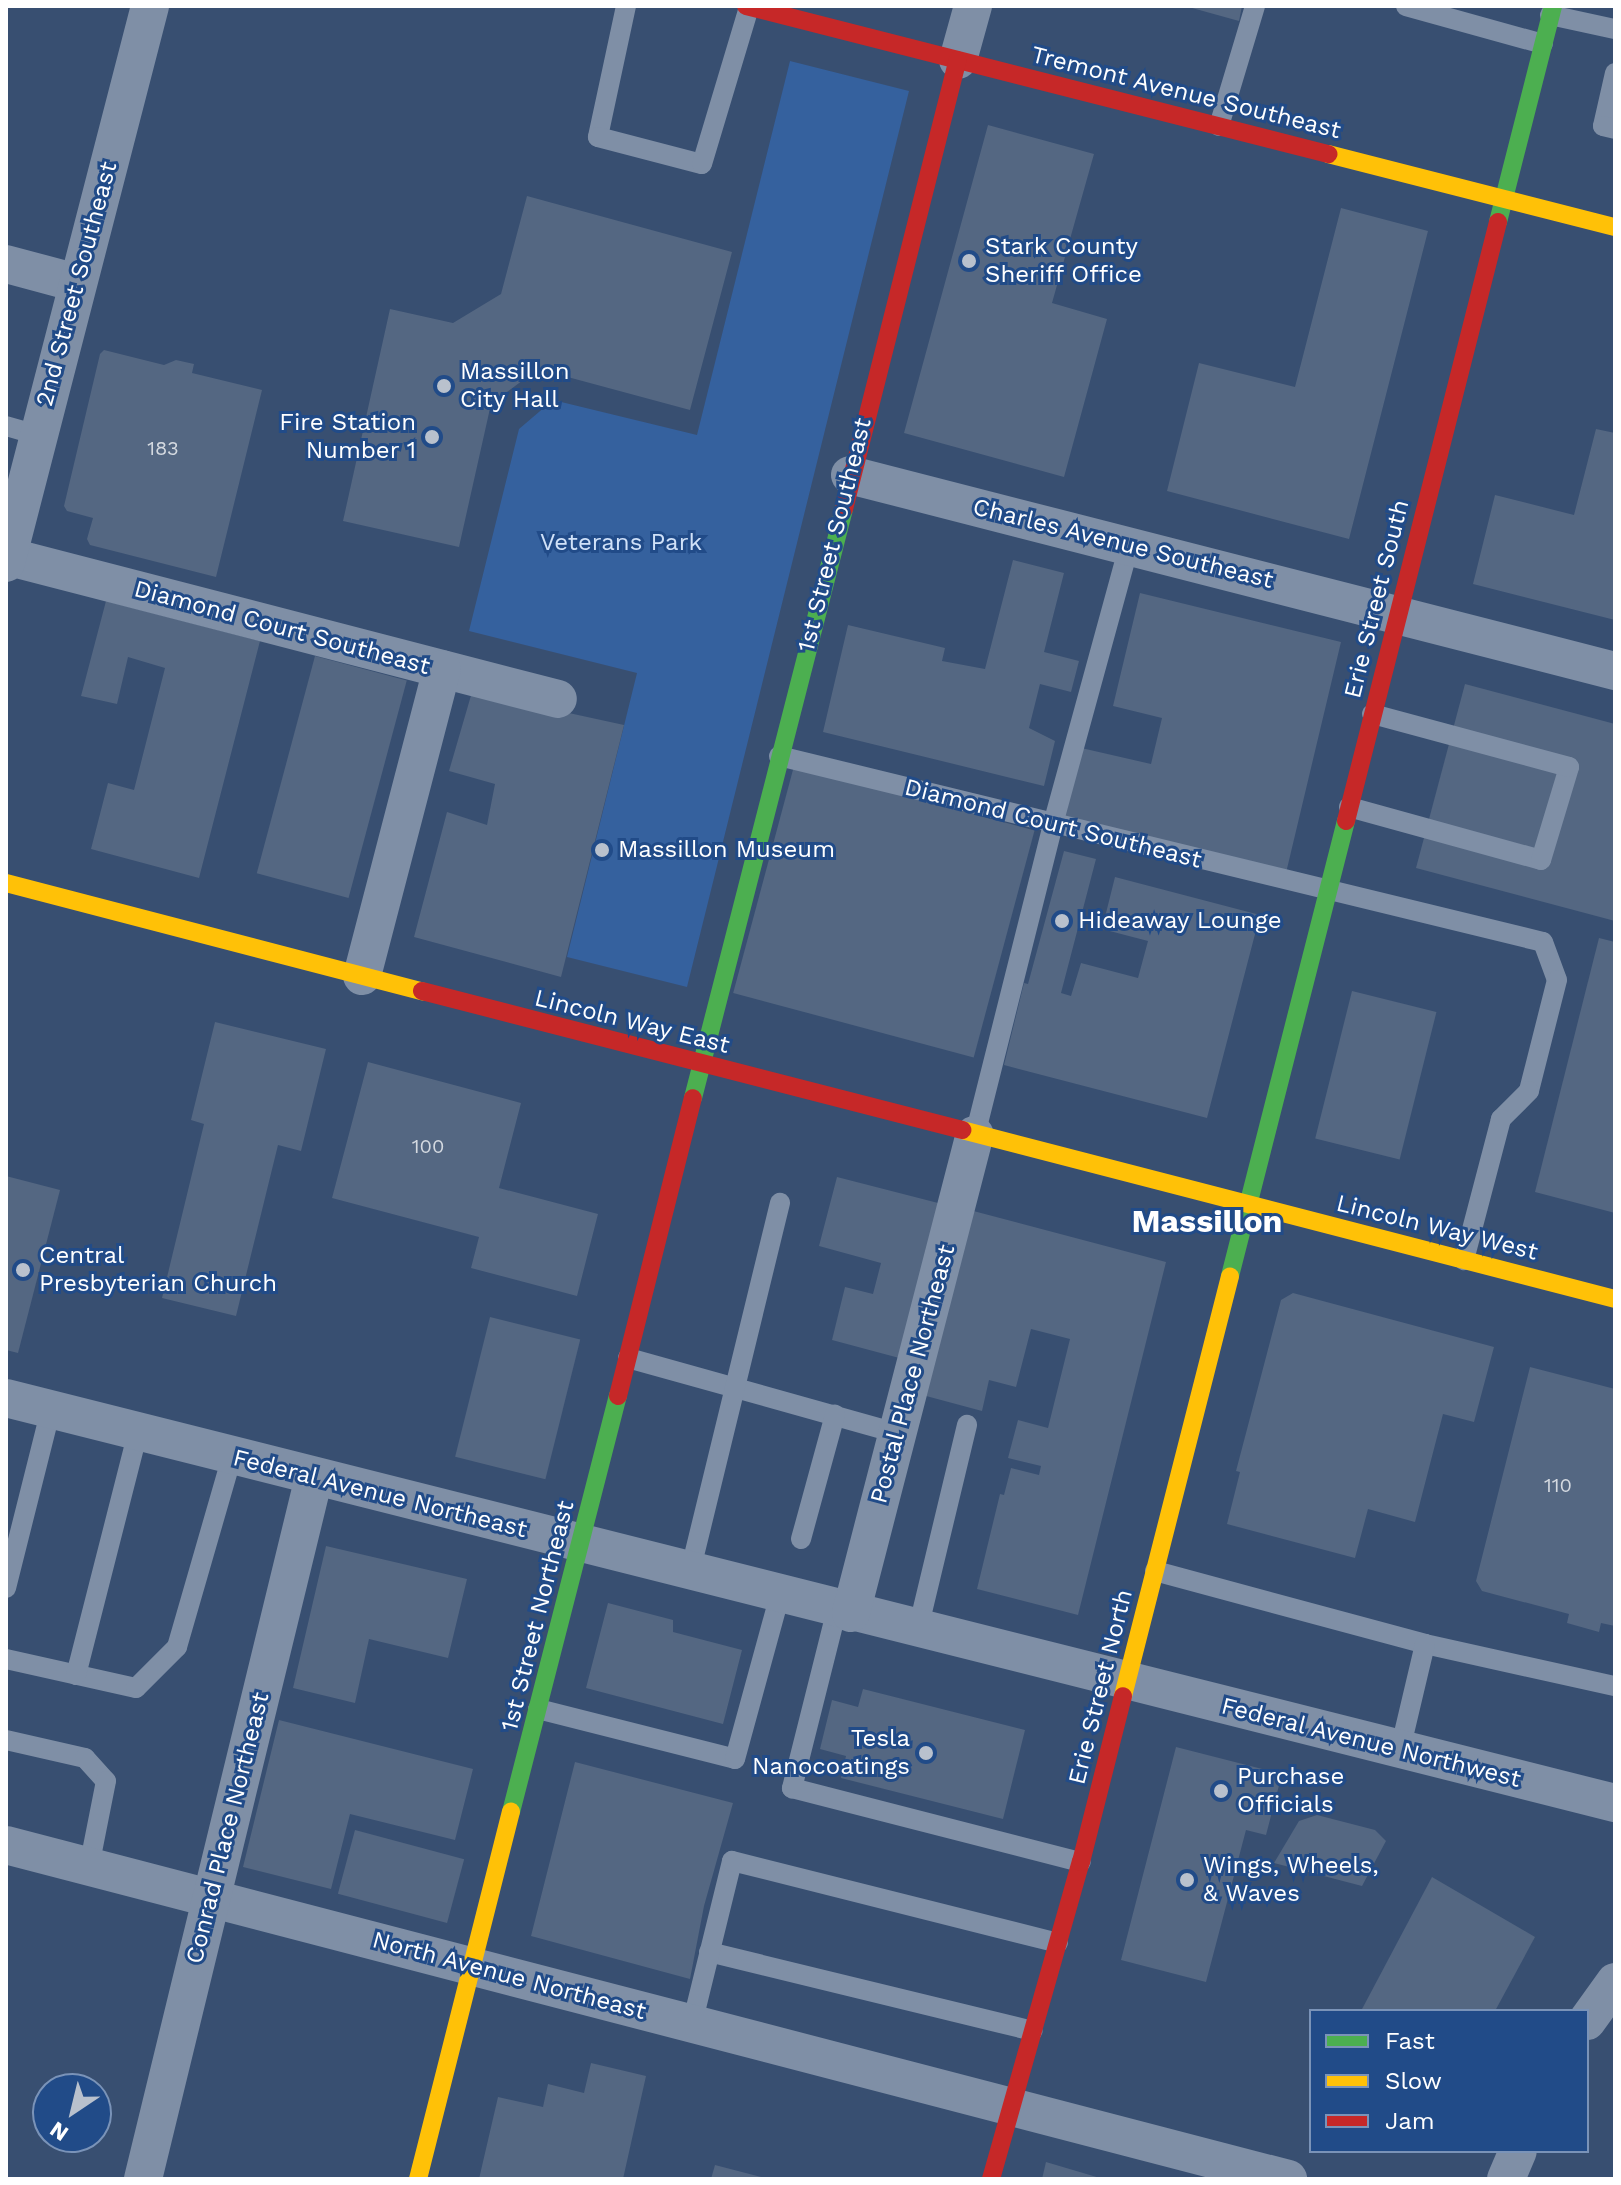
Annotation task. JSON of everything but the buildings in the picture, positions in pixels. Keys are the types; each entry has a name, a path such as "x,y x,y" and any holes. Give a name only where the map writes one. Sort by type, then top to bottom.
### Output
{"main road":[{"name":"Tremont Avenue Southeast","path":"748,6 1615,227"},
{"name":"Erie Street South","path":"1247,1205 1552,10"},
{"name":"1st Street Southeast","path":"700,1064 958,60"},
{"name":"Lincoln Way East","path":"6,883 1247,1205"},
{"name":"1st Street Northeast","path":"418,2179 700,1064"},
{"name":"Lincoln Way West","path":"1247,1205 1615,1299"},
{"name":"Erie Street North","path":"991,2179 1081,1862 1247,1205"}],"street":[{"name":"2nd Street Southeast","path":"7,558 22,430 77,283 150,6"},
{"name":"1st Street Southeast","path":"958,60 973,6"},
{"path":"6,264 77,283"},
{"name":"Charles Avenue Southeast","path":"850,475 1615,671"},
{"name":"Diamond Court Southeast","path":"7,558 558,699"},
{"path":"362,976 442,669"},
{"name":"Postal Place Northeast","path":"844,1611 897,1433 975,1135"},
{"name":"Federal Avenue Northeast","path":"6,1398 1127,1683"},
{"name":"Conrad Place Northeast","path":"143,2179 314,1477"},
{"name":"Federal Avenue Northwest","path":"1127,1683 1615,1803"},
{"name":"North Avenue Northeast","path":"6,1845 1288,2179"},
{"path":"1589,2018 1615,1982"},
{"path":"1506,2179 1517,2153"}],"lane":[{"path":"626,6 598,137 702,164 748,6"},
{"path":"1219,126 1255,6"},
{"path":"1406,6 1543,44"},
{"path":"1552,10 1615,29"},
{"path":"1615,73 1603,126 1615,129"},
{"path":"975,1135 1053,824 1129,546"},
{"path":"1349,807 1541,860 1569,767 1372,714"},
{"name":"Diamond Court Southeast","path":"779,756 1327,892 1543,942 1557,980 1529,1091 1501,1119 1464,1260"},
{"path":"690,1572 780,1203"},
{"path":"628,1358 897,1433"},
{"path":"6,1588 51,1409"},
{"path":"801,1539 835,1415"},
{"path":"918,1629 967,1425"},
{"path":"76,1675 138,1432"},
{"path":"6,1659 136,1688 177,1647 232,1456"},
{"path":"1155,1571 1425,1644 1615,1686"},
{"path":"538,1709 735,1759 780,1594"},
{"path":"844,1611 792,1788 1081,1862"},
{"path":"1400,1750 1425,1644"},
{"path":"6,1740 85,1758 106,1781 89,1867"},
{"path":"692,2024 732,1861 1058,1943"},
{"path":"709,1952 1033,2031"}],"green space":[{"name":"Veterans Park","path":"790,61 909,91 687,987 567,957 637,673 469,631 519,429 553,400 697,435"}],"traffic: fast":[{"path":"1498,222 1553,6"},
{"path":"693,1098 844,509"},
{"path":"1230,1276 1346,821"},
{"path":"511,1812 618,1396"}],"traffic: slow":[{"path":"1328,154 1615,227"},
{"path":"6,883 422,991"},
{"path":"962,1130 1615,1299"},
{"path":"1123,1696 1230,1276"},
{"path":"418,2179 511,1812"}],"traffic: jam":[{"path":"746,6 1328,154"},
{"path":"844,509 958,60"},
{"path":"1346,821 1498,222"},
{"path":"422,991 962,1130"},
{"path":"618,1396 693,1098"},
{"path":"991,2179 1081,1862 1123,1696"}],"place":[{"name":"Stark County Sheriff Office","path":"969,261"},
{"name":"Massillon City Hall","path":"444,386"},
{"name":"Fire Station Number 1","path":"432,437"},
{"name":"Massillon Museum","path":"602,850"},
{"name":"Hideaway Lounge","path":"1062,921"},
{"name":"Central Presbyterian Church","path":"23,1270"},
{"name":"Tesla Nanocoatings","path":"926,1753"},
{"name":"Purchase Officials","path":"1221,1791"},
{"name":"Wings, Wheels, & Waves","path":"1187,1880"}],"district":[{"name":"Massillon","path":"1207,1221"}]}
